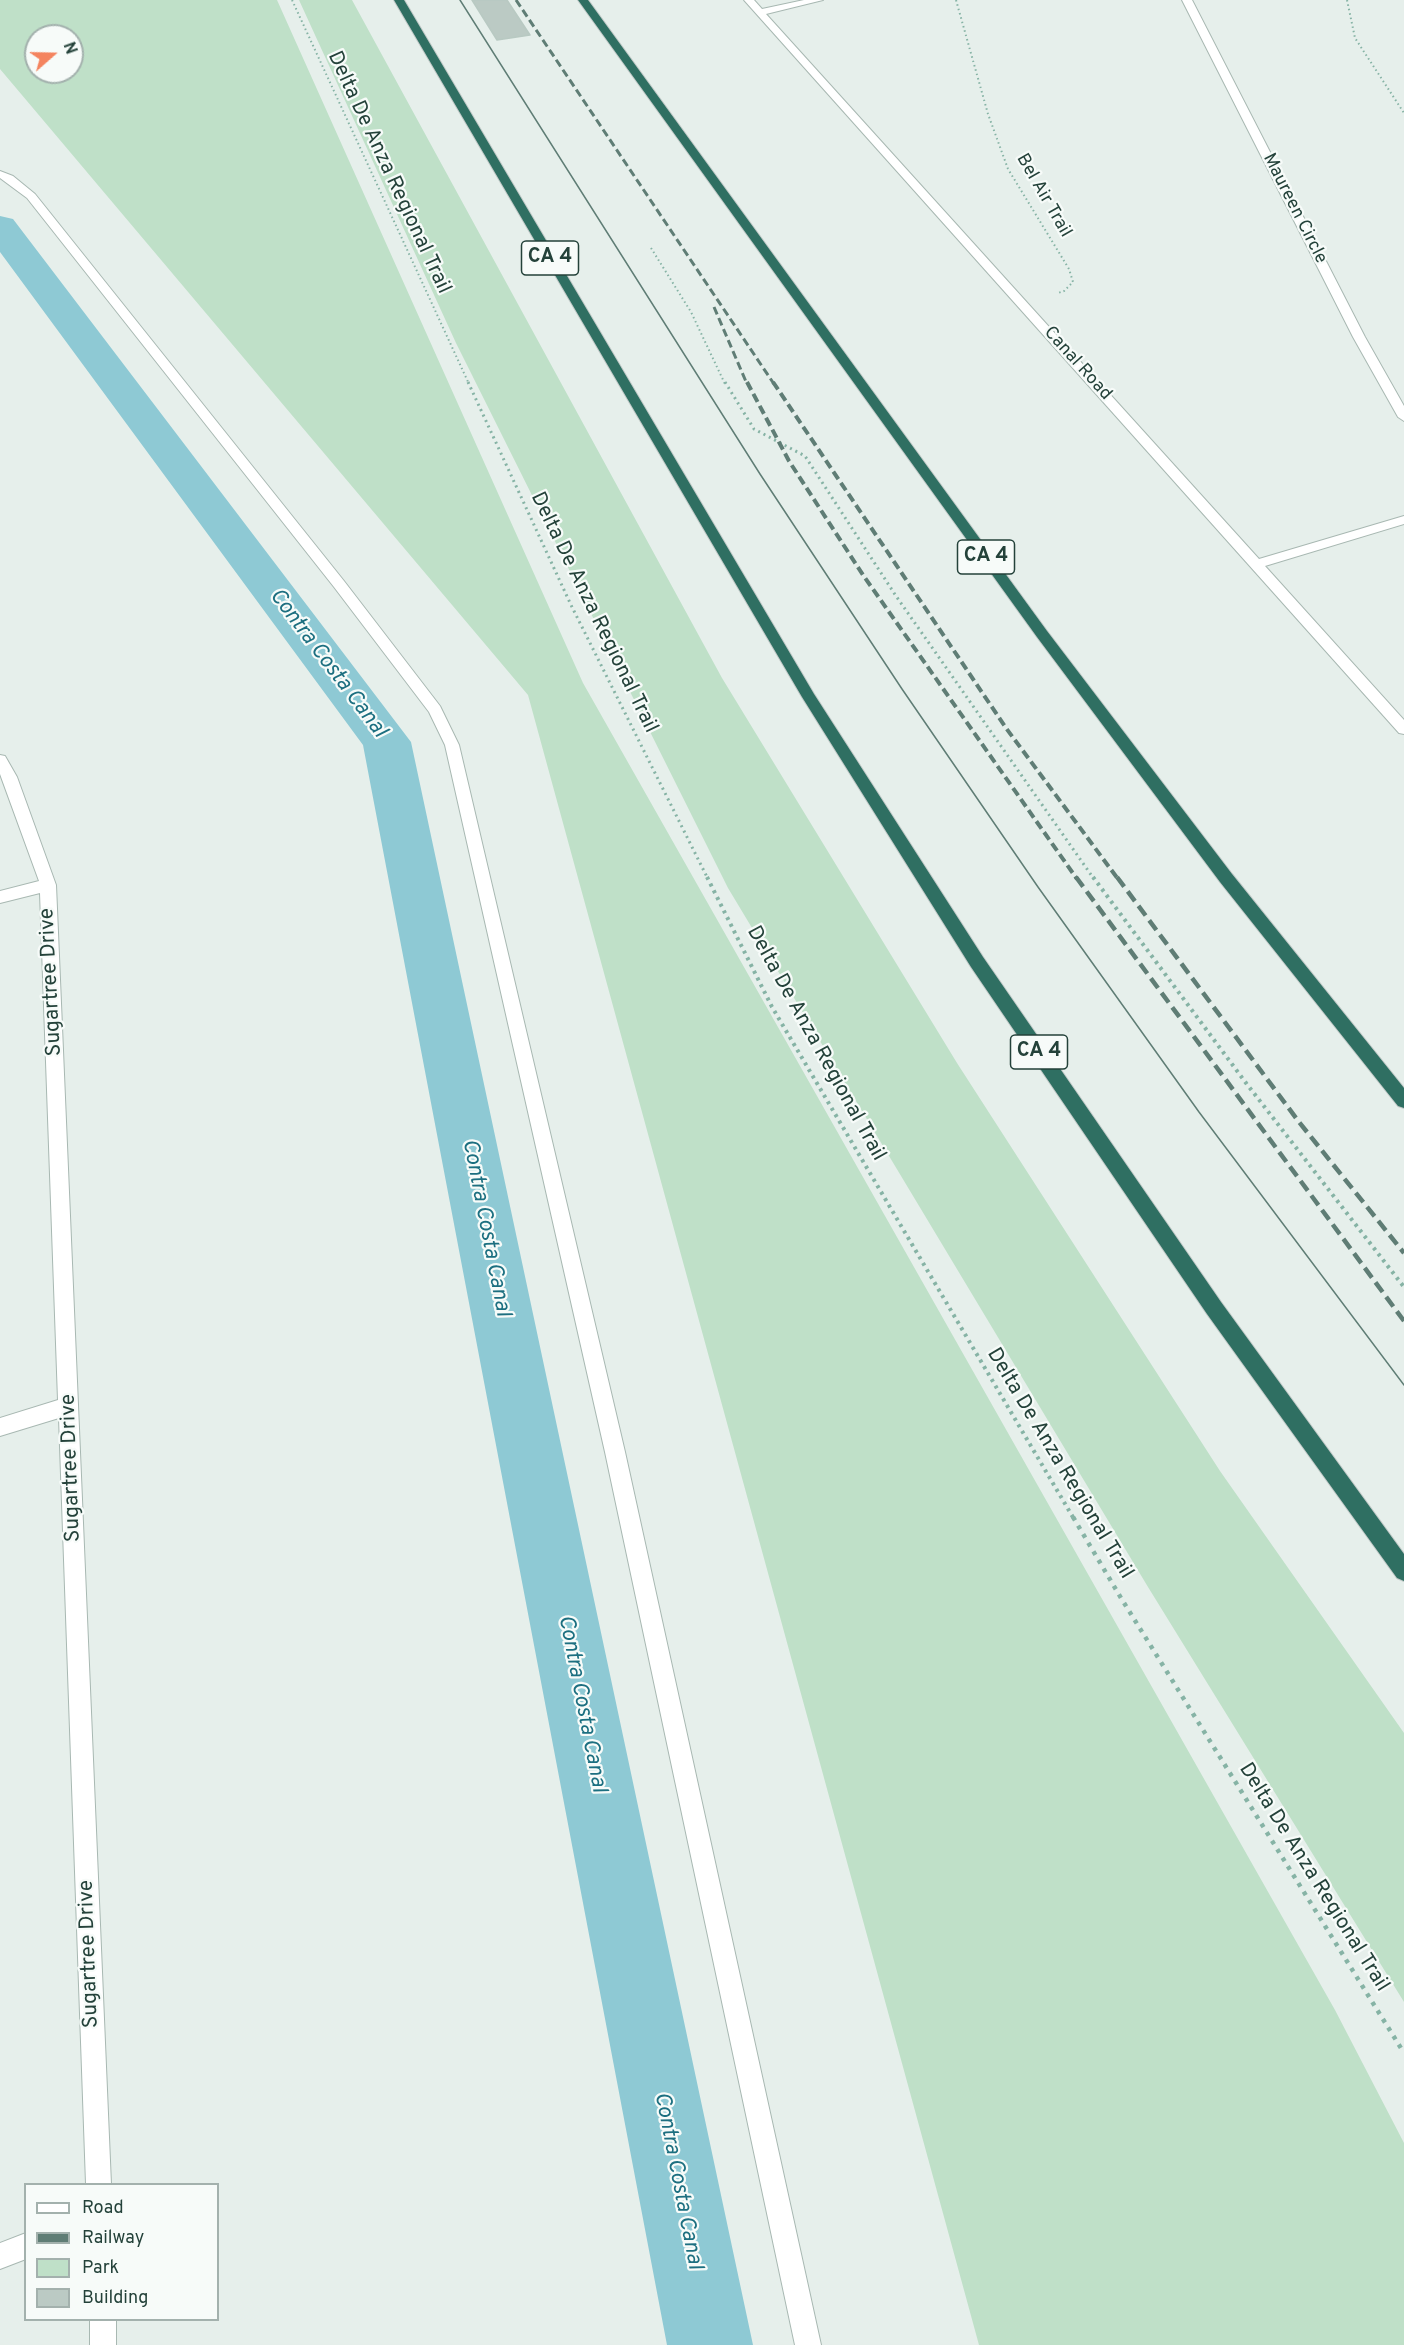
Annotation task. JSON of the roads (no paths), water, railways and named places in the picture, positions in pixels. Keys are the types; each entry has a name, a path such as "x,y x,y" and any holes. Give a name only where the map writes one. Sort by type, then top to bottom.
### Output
{"highway":[{"name":"CA 4","path":"399,0 803,687 965,942 1214,1308 1404,1571"},
{"name":"CA 4","path":"584,0 1042,634 1226,878 1404,1101"}],"street":[{"name":"Canal Road","path":"749,0 1404,729"},
{"path":"760,12 818,0"},
{"name":"Maureen Circle","path":"1187,0 1359,337 1404,417"},
{"path":"0,174 9,178 31,196 324,565 435,710 452,745 613,1440 808,2345"},
{"path":"1257,564 1404,520"},
{"name":"Sugartree Drive","path":"0,760 9,777 48,885 99,2183"},
{"path":"0,897 48,885"},
{"path":"0,1427 69,1406"},
{"path":"0,2256 24,2247"},
{"path":"103,2321 103,2345"}],"waterway":[{"name":"Contra Costa Canal","path":"0,227 387,742 710,2345"}],"tram line":[{"path":"460,0 760,474 902,689 1038,887 1199,1112 1404,1385"}],"railway":[{"path":"516,0 774,384"},
{"path":"714,307 747,384"},
{"path":"747,382 789,461 863,575 1077,879"},
{"path":"773,382 1006,728 1118,879"},
{"path":"1076,877 1404,1321"},
{"path":"1117,877 1299,1122 1404,1253"}]}
